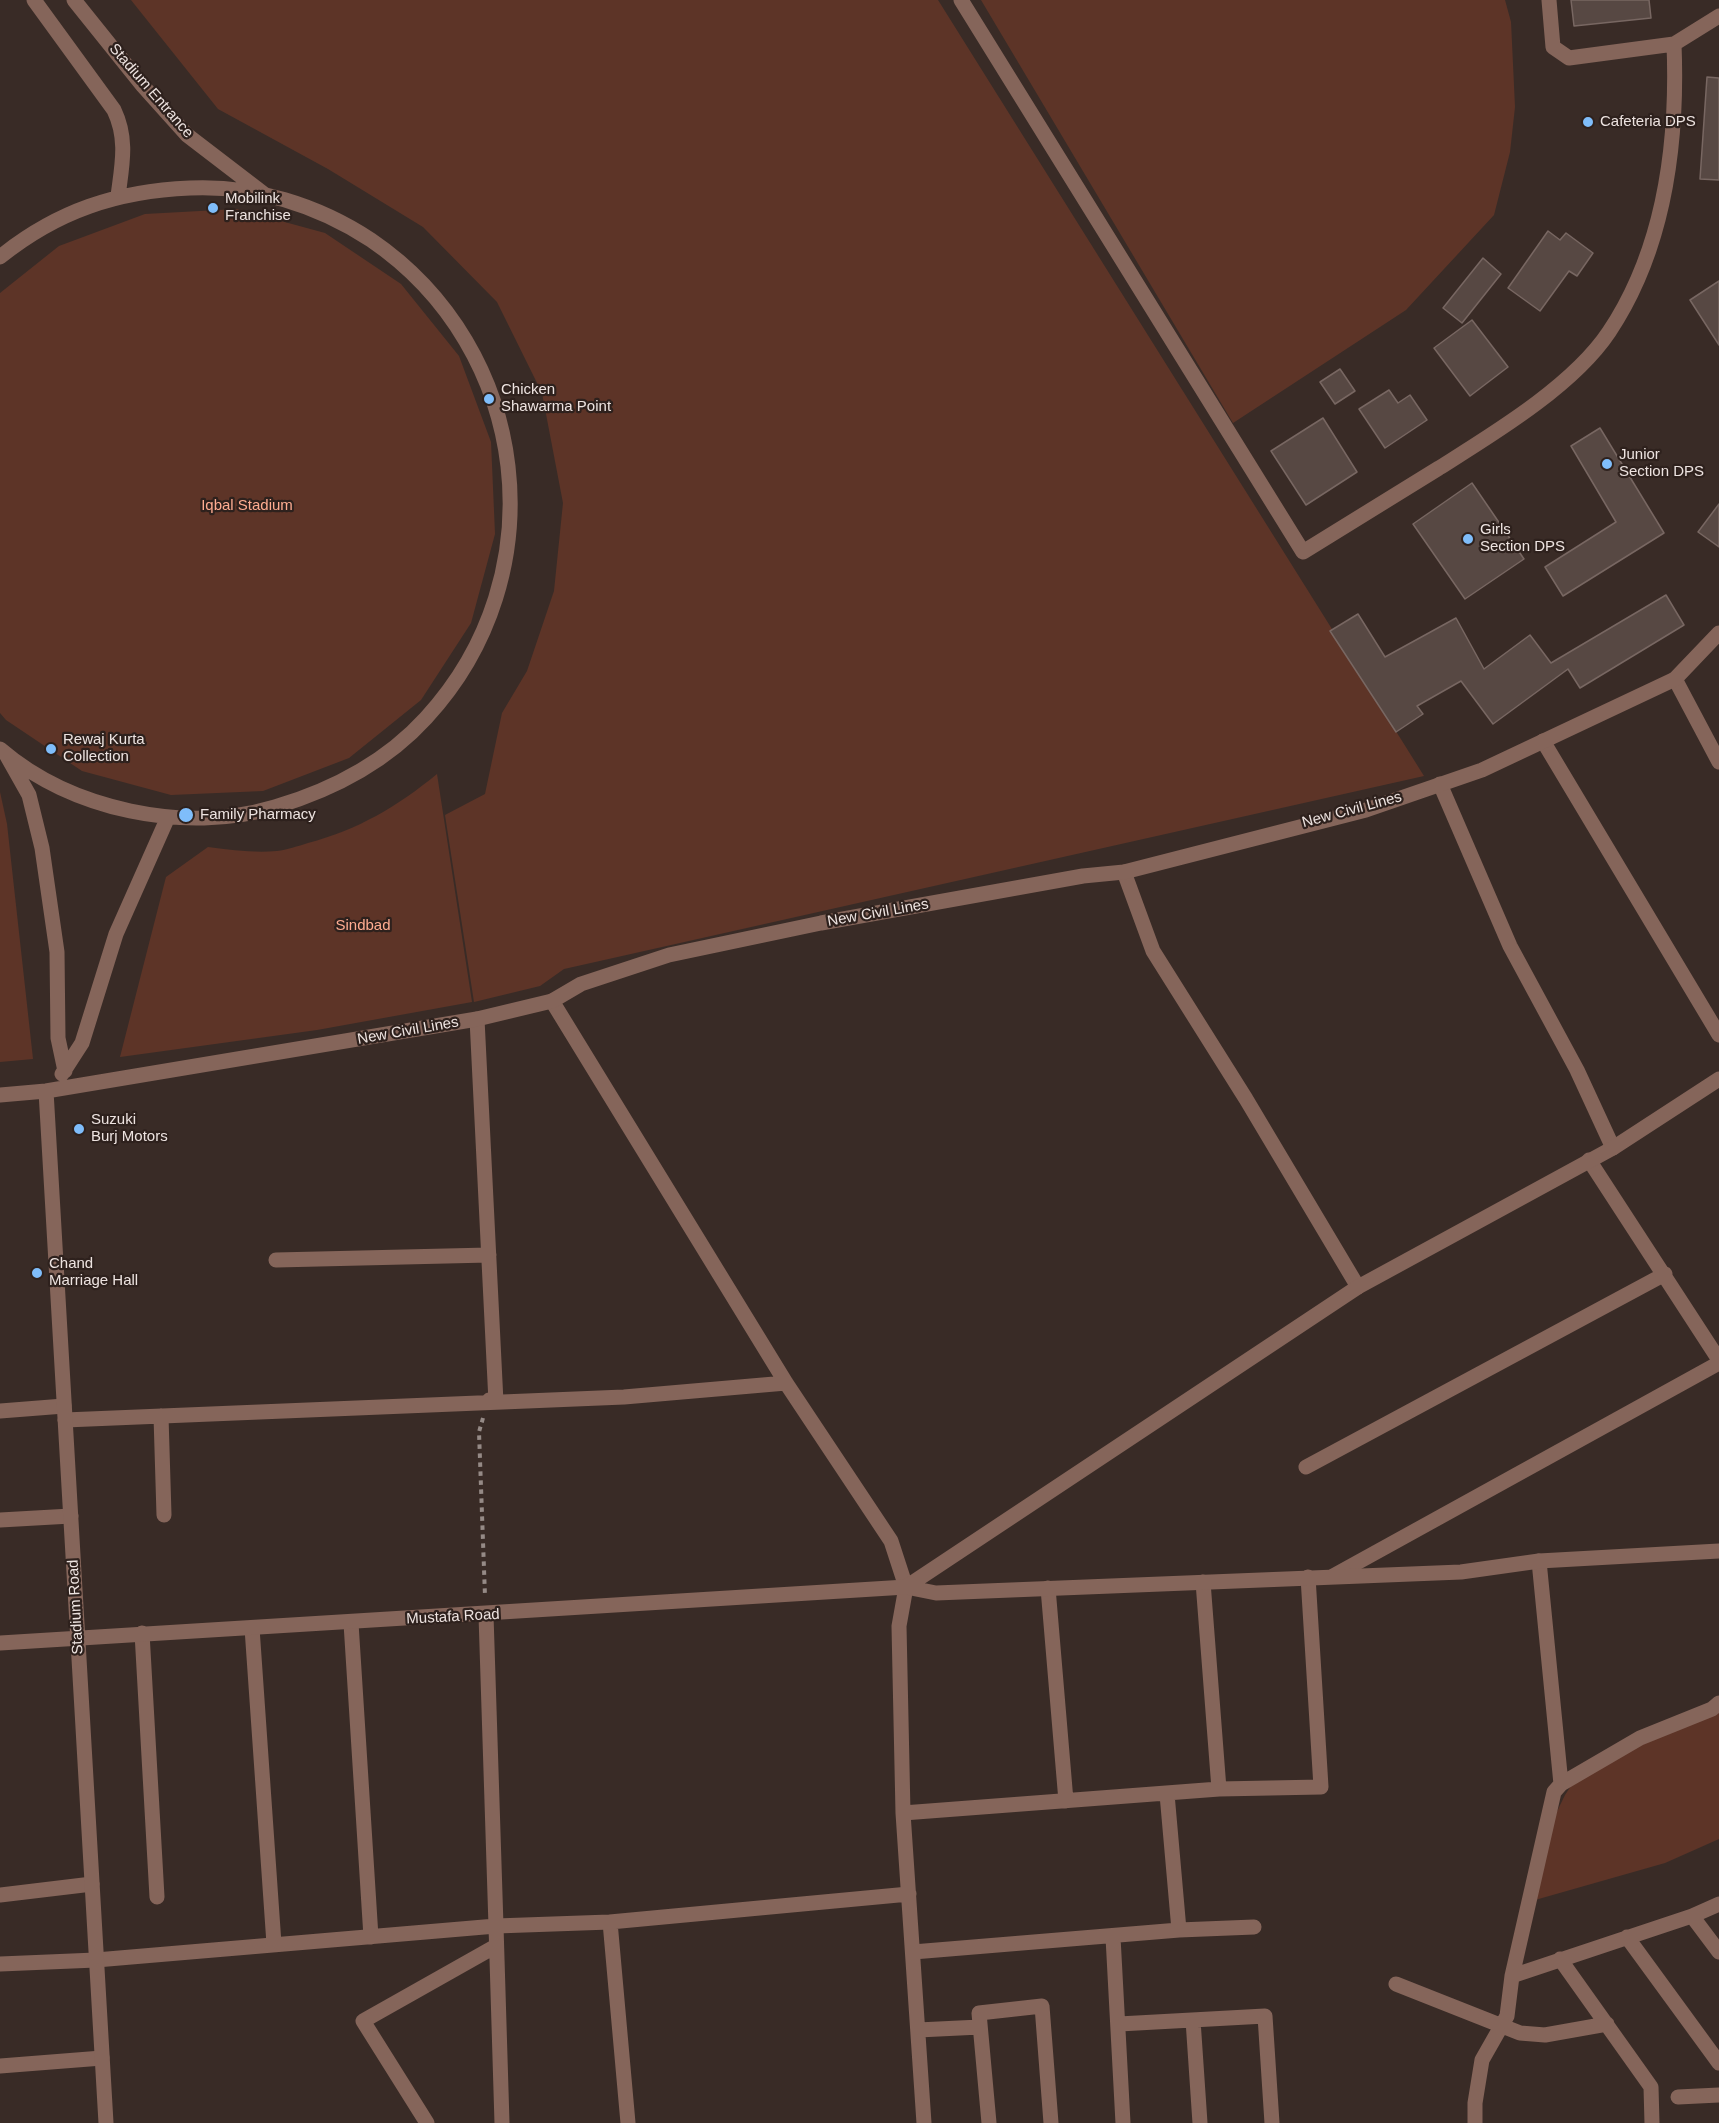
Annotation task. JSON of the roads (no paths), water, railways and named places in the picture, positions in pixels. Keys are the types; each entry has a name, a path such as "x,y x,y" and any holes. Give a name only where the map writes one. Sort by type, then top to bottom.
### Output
{"street":[{"path":"34,0 114,110 122,125 124,140 118,196"},
{"name":"Stadium Entrance","path":"74,0 143,86 187,135 265,194"},
{"path":"961,0 1304,552 1493,434 1563,382 1608,334 1641,272 1660,215 1671,153 1674,44"},
{"path":"1549,0 1553,47 1569,58 1674,44 1719,16"},
{"path":"0,257 43,227 73,212 118,196 157,189 211,187 265,194 310,208 353,228 392,255 427,286 456,324 480,365 497,409 508,455 511,503 507,550 496,597 479,641 461,672 425,719 390,751 340,783 308,797 262,811 215,818 168,817 110,806 56,785 3,751"},
{"name":"New Civil Lines","path":"0,1095 46,1091 477,1019 552,1001 581,984 669,955 821,923 1083,876 1124,872 1366,810 1482,770 1675,679 1719,633"},
{"path":"1675,679 1719,762"},
{"path":"1543,741 1719,1035"},
{"path":"3,751 29,795 42,848 57,952 58,1038 65,1071"},
{"path":"1440,784 1510,946 1576,1071 1613,1148"},
{"path":"46,1091 65,1071 82,1043 116,934 168,817"},
{"path":"1124,872 1153,951 1246,1099 1358,1287"},
{"path":"552,1001 786,1383 891,1541 906,1587 899,1626 903,1813 924,2123"},
{"path":"477,1019 489,1255 493,1401"},
{"path":"906,1587 1358,1287 1613,1148 1719,1079"},
{"name":"Stadium Road","path":"46,1091 106,2123"},
{"path":"1333,1576 1719,1361 1665,1274 1589,1160"},
{"path":"276,1260 489,1255"},
{"path":"1306,1467 1665,1274"},
{"path":"0,1411 161,1416 624,1397 786,1383"},
{"path":"161,1416 164,1515"},
{"path":"0,1520 71,1516"},
{"path":"906,1587 936,1593 1461,1572 1539,1561 1719,1551"},
{"path":"1539,1561 1561,1784"},
{"path":"903,1813 1219,1789 1321,1787 1308,1577"},
{"path":"1203,1582 1219,1789"},
{"name":"Mustafa Road","path":"0,1643 78,1636 351,1623 906,1587"},
{"path":"1048,1588 1066,1801"},
{"path":"486,1615 502,2123"},
{"path":"351,1623 371,1937"},
{"path":"252,1628 274,1944"},
{"path":"142,1633 157,1897"},
{"path":"1475,2123 1475,2103 1482,2060 1507,2016 1512,1976 1554,1792 1561,1784 1640,1738 1712,1709 1719,1703"},
{"path":"1167,1794 1179,1930"},
{"path":"0,1894 92,1884"},
{"path":"0,1964 96,1960 496,1926 610,1922 909,1894"},
{"path":"1512,1976 1692,1916 1719,1904"},
{"path":"1692,1916 1719,1952"},
{"path":"610,1922 628,2123"},
{"path":"913,1952 1179,1930 1254,1927"},
{"path":"1113,1937 1123,2123"},
{"path":"1627,1937 1719,2063"},
{"path":"427,2123 363,2021 496,1946"},
{"path":"1560,1959 1651,2086 1652,2123"},
{"path":"1396,1984 1520,2033 1545,2035 1607,2024"},
{"path":"989,2123 979,2013 1042,2006 1051,2123"},
{"path":"1119,2024 1265,2016 1272,2123"},
{"path":"1193,2020 1200,2123"},
{"path":"918,2030 980,2027"},
{"path":"0,2066 102,2058"},
{"path":"1678,2097 1719,2095"}],"place":[{"name":"Cafeteria DPS","path":"1588,122"},
{"name":"Mobilink Franchise","path":"213,208"},
{"name":"Chicken Shawarma Point","path":"489,399"},
{"name":"Junior Section DPS","path":"1607,464"},
{"name":"Girls Section DPS","path":"1468,539"},
{"name":"Rewaj Kurta Collection","path":"51,749"},
{"name":"Family Pharmacy","path":"186,815"},
{"name":"Suzuki Burj Motors","path":"79,1129"},
{"name":"Chand Marriage Hall","path":"37,1273"}],"park label":[{"name":"Iqbal Stadium","path":"247,506"},
{"name":"Sindbad","path":"363,926"}]}
